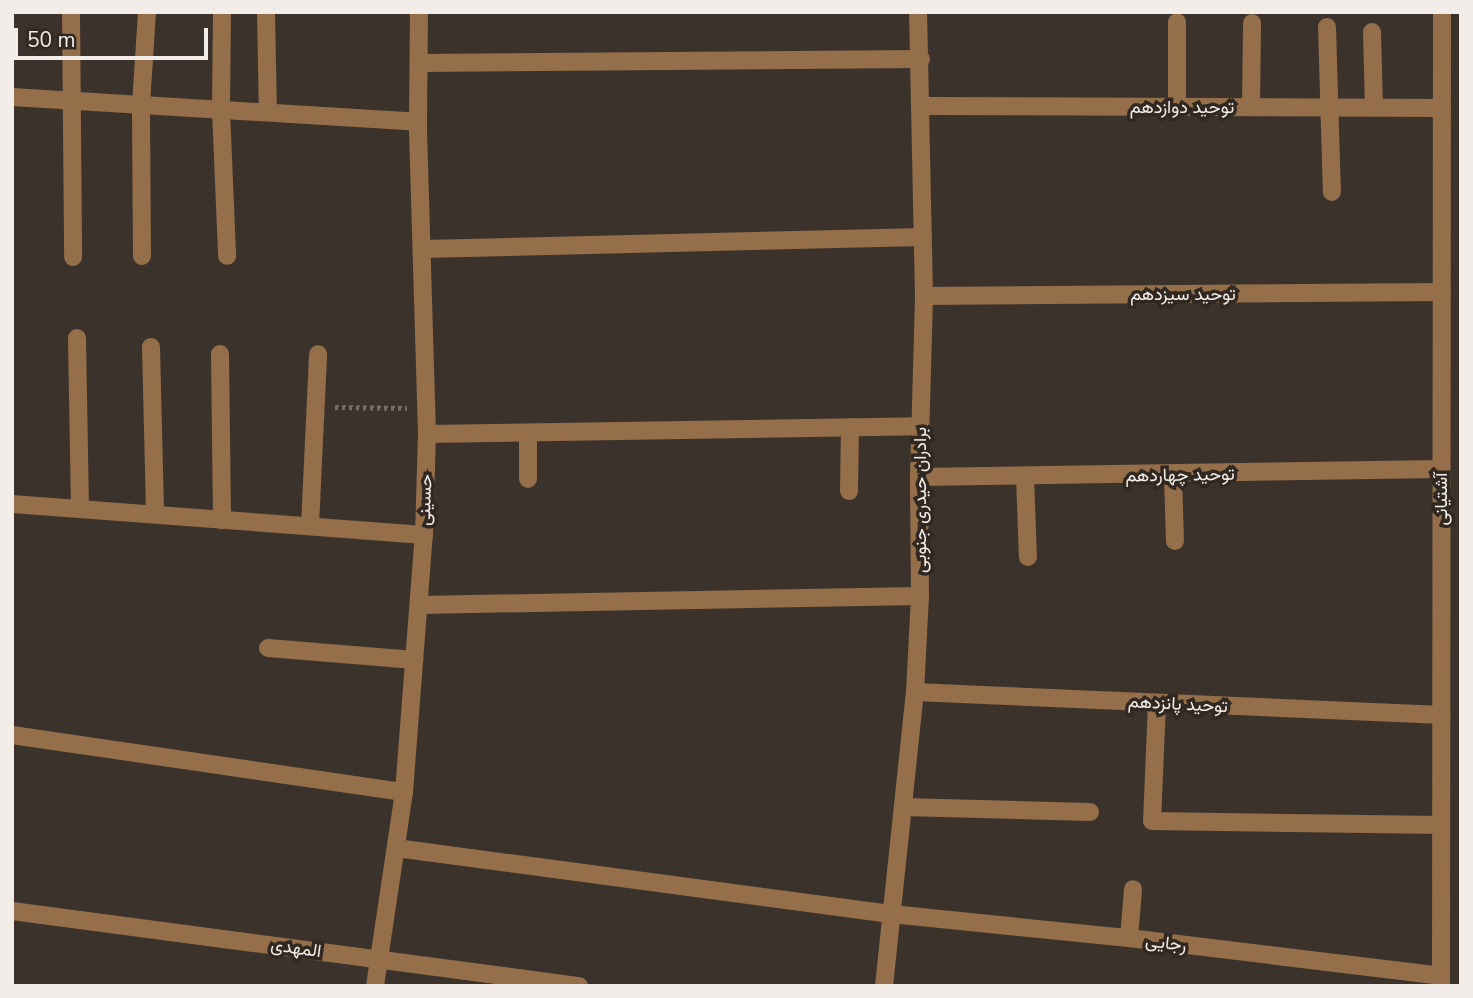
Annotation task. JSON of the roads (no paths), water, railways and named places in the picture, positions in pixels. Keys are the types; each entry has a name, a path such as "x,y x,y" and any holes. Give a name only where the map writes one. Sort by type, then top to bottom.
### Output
{"street":[{"path":"71,12 73,257"},
{"path":"142,256 141,105 148,12"},
{"path":"222,12 221,110 227,256"},
{"path":"266,12 268,113"},
{"name":"حسینی","path":"375,986 404,792 424,535 426,409 418,122 419,12"},
{"name":"برادران حیدری جنوبی","path":"884,986 915,692 920,596 919,477 924,296 922,59 918,12"},
{"name":"آشتیانی","path":"1441,981 1442,12"},
{"path":"1177,22 1177,107"},
{"path":"1251,107 1252,23"},
{"path":"1327,27 1327,107 1332,192"},
{"path":"1373,32 1374,107"},
{"path":"419,63 922,59"},
{"path":"12,97 418,122"},
{"name":"توحید دوازدهم","path":"922,106 1442,108"},
{"path":"422,249 923,237"},
{"name":"توحید سیزدهم","path":"924,296 1442,292"},
{"path":"77,338 79,509"},
{"path":"151,347 155,514"},
{"path":"220,354 222,520"},
{"path":"310,526 318,354"},
{"path":"426,434 920,426"},
{"path":"849,491 850,427"},
{"path":"528,434 528,479"},
{"name":"توحید چهاردهم","path":"919,477 1441,469"},
{"path":"1173,475 1175,541"},
{"path":"1025,477 1028,557"},
{"path":"12,504 424,535"},
{"path":"419,605 920,596"},
{"path":"268,648 415,660"},
{"name":"توحید پانزدهم","path":"915,692 1441,715"},
{"path":"1157,703 1152,821 1441,825"},
{"path":"12,736 404,792"},
{"path":"903,807 1090,812"},
{"name":"رجایی","path":"396,848 891,914 1129,938 1441,981"},
{"path":"1129,938 1133,889"},
{"name":"المهدی","path":"12,911 579,986"}]}
